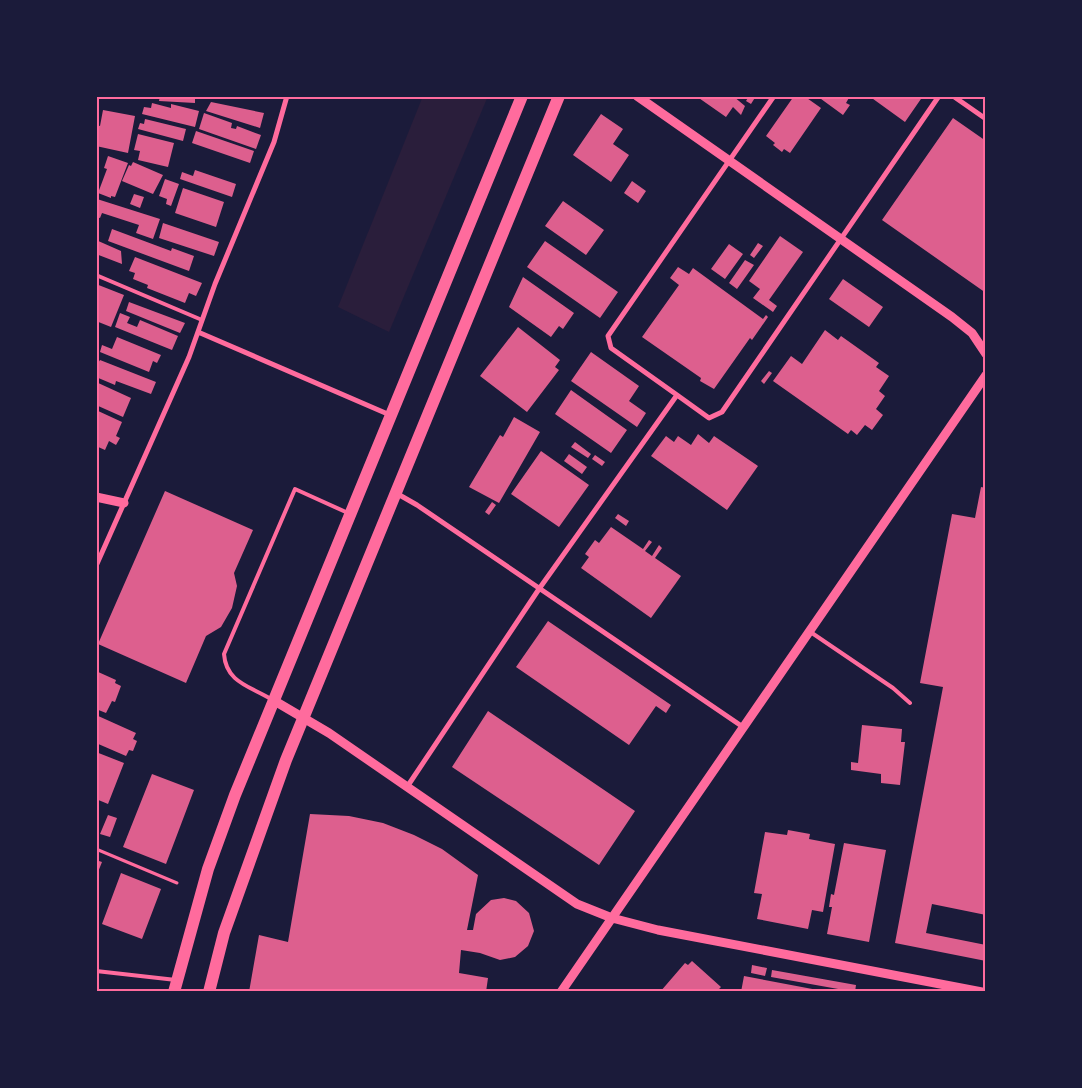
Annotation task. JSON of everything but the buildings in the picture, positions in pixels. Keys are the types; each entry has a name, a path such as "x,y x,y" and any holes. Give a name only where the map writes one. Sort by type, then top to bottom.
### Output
{"main road":[{"path":"176,986 208,869 273,700 522,96"},
{"path":"209,992 224,933 253,846 303,718 559,96"}],"street":[{"path":"96,566 198,332 215,284 260,180 274,142 287,96"},
{"path":"637,96 952,317 972,333 986,354"},
{"path":"774,96 608,336 611,348 709,418 722,412 940,96"},
{"path":"953,96 986,119"},
{"path":"198,332 390,415"},
{"path":"561,992 986,375"},
{"path":"407,787 539,589 677,395"},
{"path":"395,493 417,505 743,726"},
{"path":"96,497 124,503"},
{"path":"273,700 329,733 577,904 612,918 658,930 982,992"}],"lane":[{"path":"96,275 202,320"},
{"path":"273,700 231,676 225,668 224,654 295,488 350,514"},
{"path":"809,631 893,688 910,703"},
{"path":"96,971 176,986"}],"path":[{"path":"96,849 177,883"}],"shaded area":[{"path":"423,96 488,96 389,332 338,307"}]}
